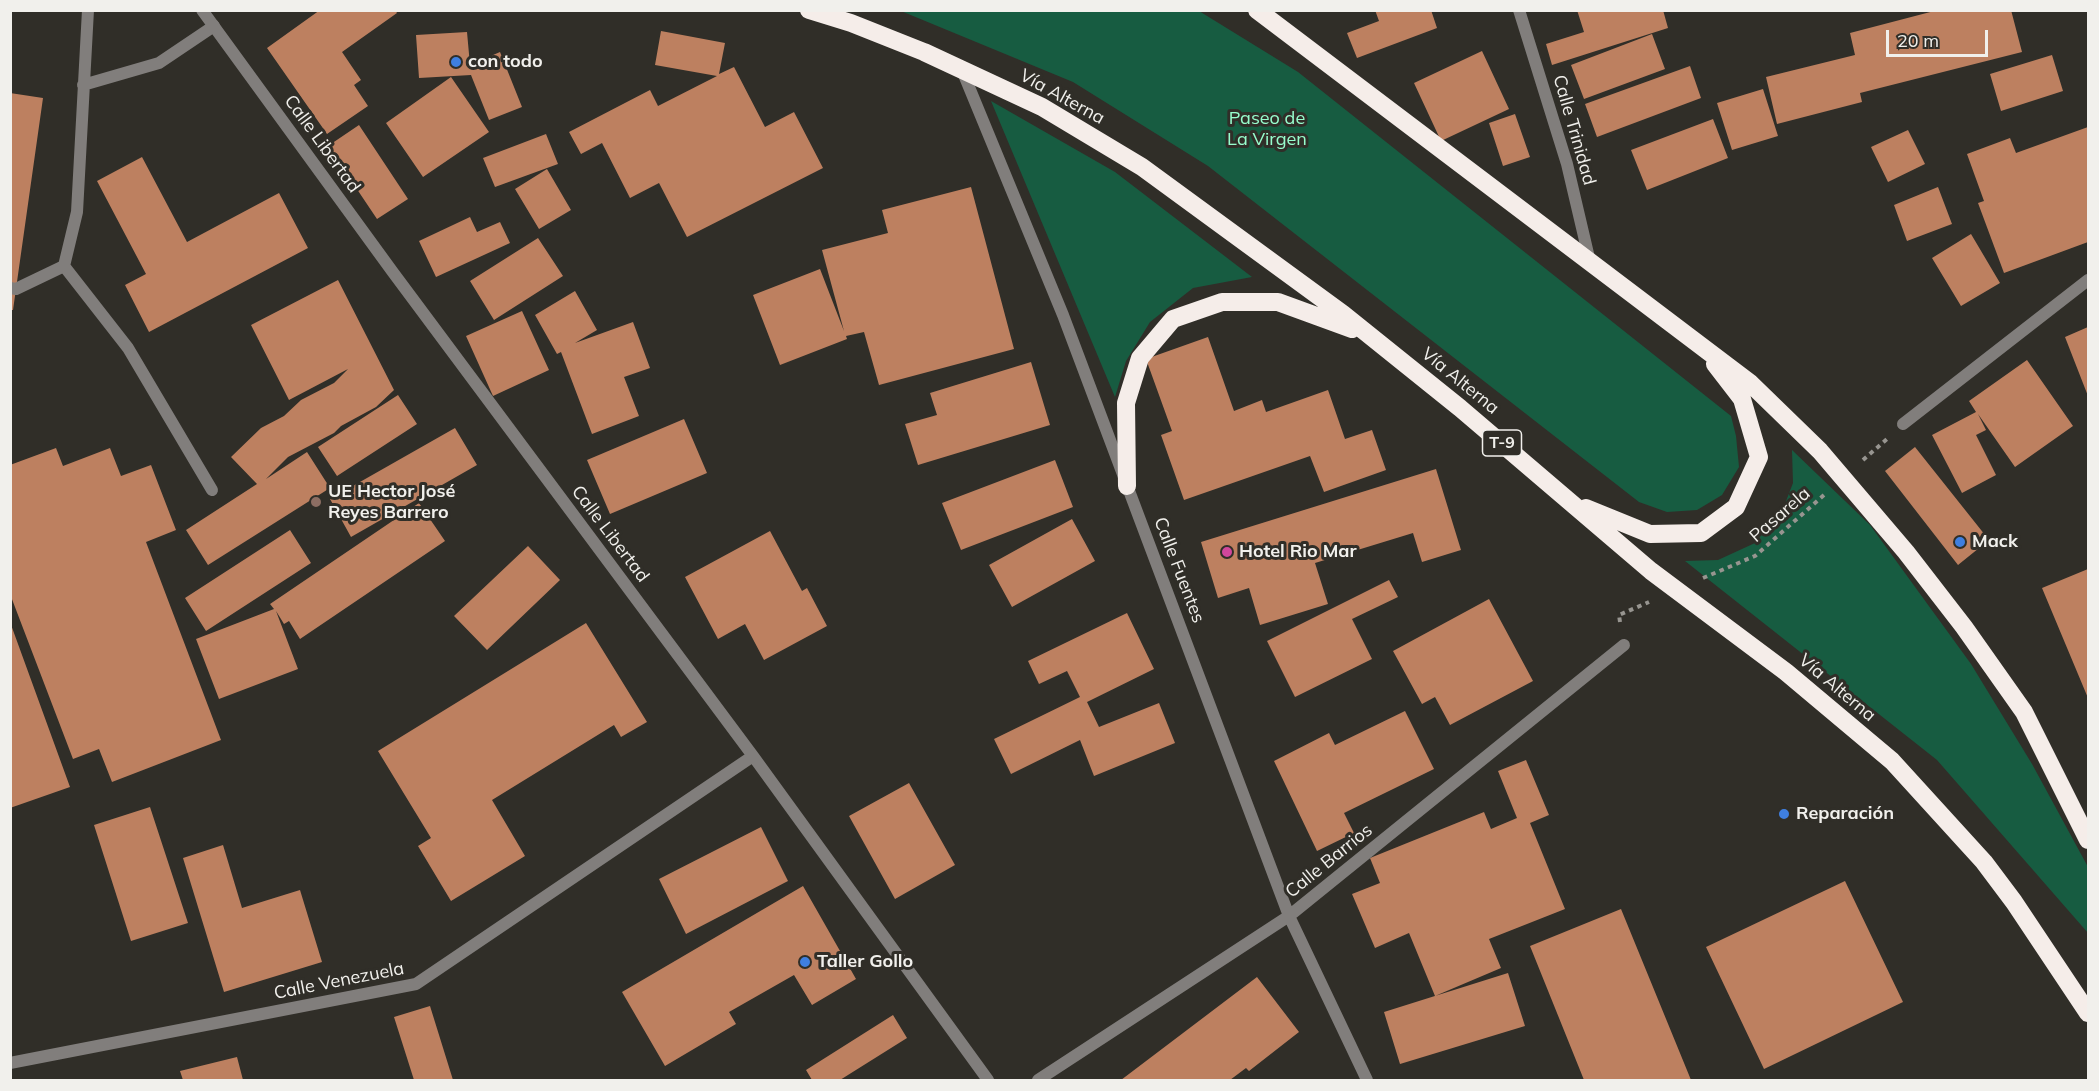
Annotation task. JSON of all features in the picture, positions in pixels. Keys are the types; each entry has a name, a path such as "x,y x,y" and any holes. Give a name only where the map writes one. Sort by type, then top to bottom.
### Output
{"highway":[{"name":"Vía Alterna","path":"809,10 851,23 1042,107 1142,167 1369,335 1460,408 1651,571 1786,672 1892,761 1984,862 2014,902 2088,1013"},
{"name":"T-9","path":"1257,10 1750,383 1820,451 1906,552 1964,627 2024,712 2088,840"},
{"path":"1127,486 1126,403 1140,358 1173,319 1222,302 1278,302 1369,335"},
{"name":"T-9","path":"1570,502 1650,534 1701,533 1736,507 1759,457 1742,399 1701,346"}],"street":[{"path":"64,266 77,212 88,10"},
{"name":"Calle Libertad","path":"202,10 753,756 988,1080"},
{"name":"Calle Trinidad","path":"1519,10 1567,164 1590,262"},
{"path":"84,85 159,63 214,26"},
{"name":"Calle Fuentes","path":"962,70 1063,315 1289,916 1367,1080"},
{"path":"10,288 16,289 64,266"},
{"path":"64,266 128,348 212,490"},
{"path":"1903,424 2088,280"},
{"name":"Calle Barrios","path":"1038,1080 1289,916 1624,645"},
{"name":"Calle Venezuela","path":"10,1063 416,984 753,756"}],"path":[{"path":"1859,463 1903,424"},
{"name":"Pasarela","path":"1703,578 1755,556 1824,494"},
{"path":"1624,645 1619,615 1650,601"}],"green space":[{"name":"Paseo de La Virgen","path":"901,11 1199,11 1298,72 1731,416 1736,436 1739,467 1722,495 1697,510 1667,512 1639,502 1208,166 1073,82"},
{"path":"991,101 1115,172 1252,277 1193,288 1150,322 1126,361 1115,397"},
{"path":"1792,450 1870,525 1971,664 2032,764 2088,867 2088,933 1937,760 1685,561 1718,560 1755,543 1783,509 1793,483"}],"building":[{"path":"320,10 395,10 397,13 342,52 361,80 354,85 368,106 327,134 267,48"},
{"path":"1375,10 1431,10 1437,28 1357,58 1347,33 1379,21"},
{"path":"1577,10 1663,10 1668,28 1552,65 1546,44 1584,32"},
{"path":"1938,10 2011,10 2022,52 1860,93 1862,102 1777,124 1766,77 1855,55 1850,33"},
{"path":"661,31 725,43 719,74 734,67 765,127 794,112 823,168 687,237 659,183 630,198 602,143 581,154 569,132 650,90 658,106 717,76 655,65"},
{"path":"467,32 470,65 500,52 522,107 489,120 471,75 419,78 416,35"},
{"path":"1652,34 1665,69 1584,99 1571,65"},
{"path":"1482,51 1509,109 1441,141 1414,83"},
{"path":"2052,55 2063,91 2001,111 1990,74"},
{"path":"1690,66 1701,98 1597,137 1585,104"},
{"path":"451,77 489,132 423,177 386,123"},
{"path":"1763,89 1778,136 1732,150 1717,103"},
{"path":"10,93 43,98 13,310 10,310"},
{"path":"1515,114 1530,157 1503,166 1489,123"},
{"path":"1713,119 1728,158 1647,190 1631,150"},
{"path":"359,125 408,199 377,219 328,146"},
{"path":"2088,127 2088,242 2004,273 1978,203 1984,201 1967,154 2010,138 2016,153"},
{"path":"1908,130 1925,164 1888,182 1871,147"},
{"path":"546,134 558,164 495,187 483,158"},
{"path":"142,157 187,242 279,193 308,248 149,332 125,285 146,274 97,181"},
{"path":"547,169 571,210 539,229 515,189"},
{"path":"971,187 1014,349 879,385 864,332 846,336 847,339 780,365 753,295 820,269 844,331 822,250 888,233 882,210"},
{"path":"1938,187 1952,224 1907,241 1894,205"},
{"path":"470,217 477,232 500,222 510,243 436,277 419,241"},
{"path":"1971,234 2000,283 1961,306 1932,258"},
{"path":"538,238 563,276 494,320 470,281"},
{"path":"338,280 394,390 376,407 341,426 334,433 288,457 266,479 307,452 330,488 208,565 186,530 257,484 231,457 261,428 284,416 301,400 334,383 348,369 289,400 251,325"},
{"path":"575,291 597,330 575,343 633,322 650,368 624,377 639,416 592,434 561,352 557,354 535,315"},
{"path":"522,311 549,370 493,396 466,336"},
{"path":"2088,327 2088,396 2065,337"},
{"path":"1208,337 1234,411 1262,400 1266,412 1328,390 1345,439 1372,430 1386,470 1324,492 1310,456 1184,500 1161,435 1172,431 1146,359"},
{"path":"2027,360 2073,426 2015,467 1978,414 1986,430 1976,435 1996,475 1962,493 1932,435 1976,412 1969,401"},
{"path":"1031,362 1050,425 918,465 905,424 937,415 930,393"},
{"path":"398,395 417,424 337,476 318,447"},
{"path":"684,419 707,473 610,514 587,460"},
{"path":"455,428 477,465 351,537 330,499"},
{"path":"1915,447 1989,540 1958,565 1885,471"},
{"path":"56,448 63,466 110,448 121,476 151,465 176,530 146,542 221,740 112,782 99,749 73,759 10,594 10,465"},
{"path":"1055,460 1073,507 961,550 942,503"},
{"path":"1436,469 1461,550 1422,562 1413,533 1315,563 1328,604 1260,625 1249,588 1218,598 1201,542"},
{"path":"419,503 445,541 300,639 289,621 284,624 276,611 298,669 219,699 196,639 274,609 270,604"},
{"path":"1072,519 1095,561 1012,607 989,565"},
{"path":"290,530 311,563 206,631 185,598"},
{"path":"770,531 802,591 807,588 827,626 764,660 745,624 718,639 685,577"},
{"path":"528,546 560,580 487,650 454,616"},
{"path":"2088,569 2088,698 2042,588"},
{"path":"1389,580 1398,597 1352,619 1372,659 1295,697 1267,641"},
{"path":"1489,599 1533,681 1450,725 1435,697 1422,704 1393,651"},
{"path":"1127,613 1154,669 1087,702 1099,727 1159,703 1175,743 1094,776 1080,740 1011,774 994,739 1080,697 1067,671 1039,684 1028,661"},
{"path":"10,622 70,787 10,808"},
{"path":"586,623 647,722 621,737 614,725 492,800 525,856 451,901 418,846 431,838 378,751"},
{"path":"1405,711 1434,769 1344,813 1354,833 1317,851 1274,761 1329,733 1335,745"},
{"path":"1526,760 1549,815 1530,823 1565,909 1489,939 1501,968 1435,996 1409,933 1375,948 1352,894 1380,883 1370,858 1484,812 1491,829 1517,818 1498,771"},
{"path":"909,783 955,865 895,899 849,816"},
{"path":"150,807 188,923 131,941 94,825"},
{"path":"761,827 788,881 686,934 659,879"},
{"path":"223,845 242,908 300,890 322,962 224,992 183,858"},
{"path":"1845,881 1903,1002 1764,1069 1706,947"},
{"path":"803,886 856,979 812,1005 794,975 729,1012 736,1024 665,1066 622,992"},
{"path":"1621,909 1691,1080 1584,1080 1530,946"},
{"path":"1508,973 1525,1026 1400,1064 1384,1012"},
{"path":"1257,977 1299,1032 1249,1071 1246,1068 1230,1080 1121,1080"},
{"path":"430,1006 453,1080 414,1080 394,1017"},
{"path":"893,1015 907,1038 840,1080 812,1080 806,1070"},
{"path":"237,1057 243,1080 183,1080 180,1071"}],"place":[{"name":"con todo","path":"456,62"},
{"name":"UE Hector José Reyes Barrero","path":"316,502"},
{"name":"Mack","path":"1960,542"},
{"name":"Hotel Rio Mar","path":"1227,552"},
{"name":"Reparación","path":"1784,814"},
{"name":"Taller Gollo","path":"805,962"}]}
